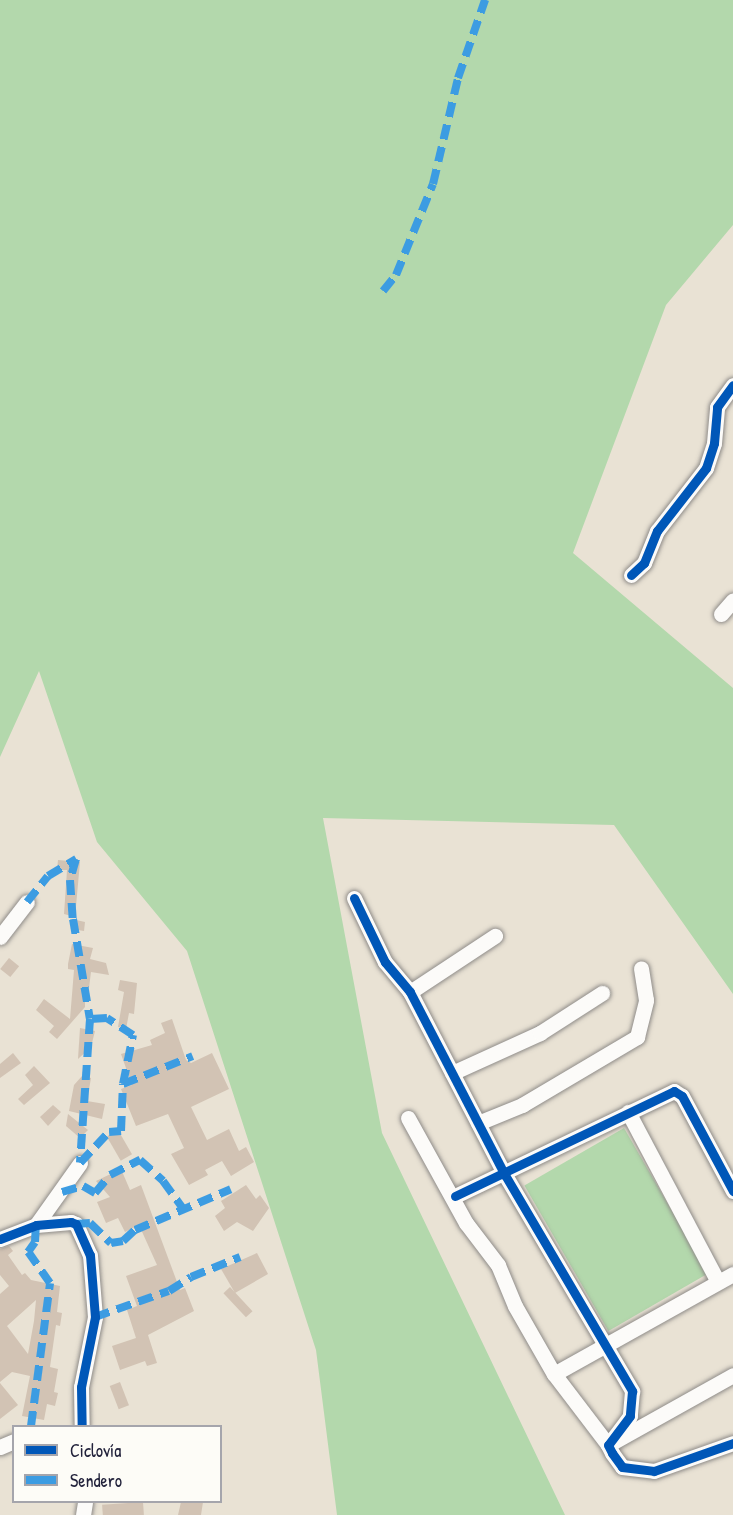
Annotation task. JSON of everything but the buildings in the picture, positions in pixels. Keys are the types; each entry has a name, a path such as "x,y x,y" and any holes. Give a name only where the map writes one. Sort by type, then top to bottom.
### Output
{"street":[{"path":"631,576 644,563 657,531 706,468 714,443 717,408 733,385"},
{"path":"721,614 733,600"},
{"path":"354,898 385,962 410,992 505,1175 632,1391 634,1406 608,1445"},
{"path":"0,936 27,902"},
{"path":"410,992 495,936"},
{"path":"478,1123 522,1105 637,1037 646,1000 641,968"},
{"path":"453,1073 540,1034 602,993"},
{"path":"455,1196 505,1175 665,1093 674,1092 682,1096 733,1191"},
{"path":"628,1112 718,1282"},
{"path":"408,1118 455,1196 466,1222 498,1265 515,1306 554,1374 622,1467 654,1471 733,1443"},
{"path":"36,1225 80,1163"},
{"path":"0,1239 36,1225 57,1221 76,1224 90,1254 95,1317 81,1387 82,1425"},
{"path":"554,1374 603,1344 733,1274"},
{"path":"608,1445 733,1375"}],"green space":[{"path":"0,0 733,0 733,225 666,305 573,553 733,688 733,994 614,825 323,818 382,1133 565,1515 337,1515 316,1350 187,951 97,842 39,671 0,757"},
{"path":"624,1128 708,1273 608,1331 524,1186"}],"marked path":[{"path":"383,291 396,275 433,184 458,78 485,0"},
{"path":"76,859 70,880 73,919 90,1019 80,1163"},
{"path":"27,902 48,876 76,859"},
{"path":"80,1163 109,1132 121,1131 123,1084 133,1035 107,1018 90,1019"},
{"path":"123,1084 193,1056"},
{"path":"62,1192 83,1186 95,1193 110,1175 140,1160 163,1181 183,1209"},
{"path":"76,1224 90,1223 111,1243 123,1241 135,1230 231,1189"},
{"path":"31,1425 50,1283 28,1252 35,1242 36,1225"},
{"path":"95,1317 169,1291 191,1277 240,1257"}],"cycle path":[{"path":"631,575 644,563 657,531 706,468 714,443 717,407 733,385"},
{"path":"354,898 385,962 410,992 505,1175 632,1391 630,1416 608,1445 612,1453 622,1467 654,1471 733,1443"},
{"path":"455,1196 674,1091 682,1096 733,1191"},
{"path":"0,1239 36,1225 71,1222 76,1224 90,1255 95,1317 81,1387 82,1425"}]}
